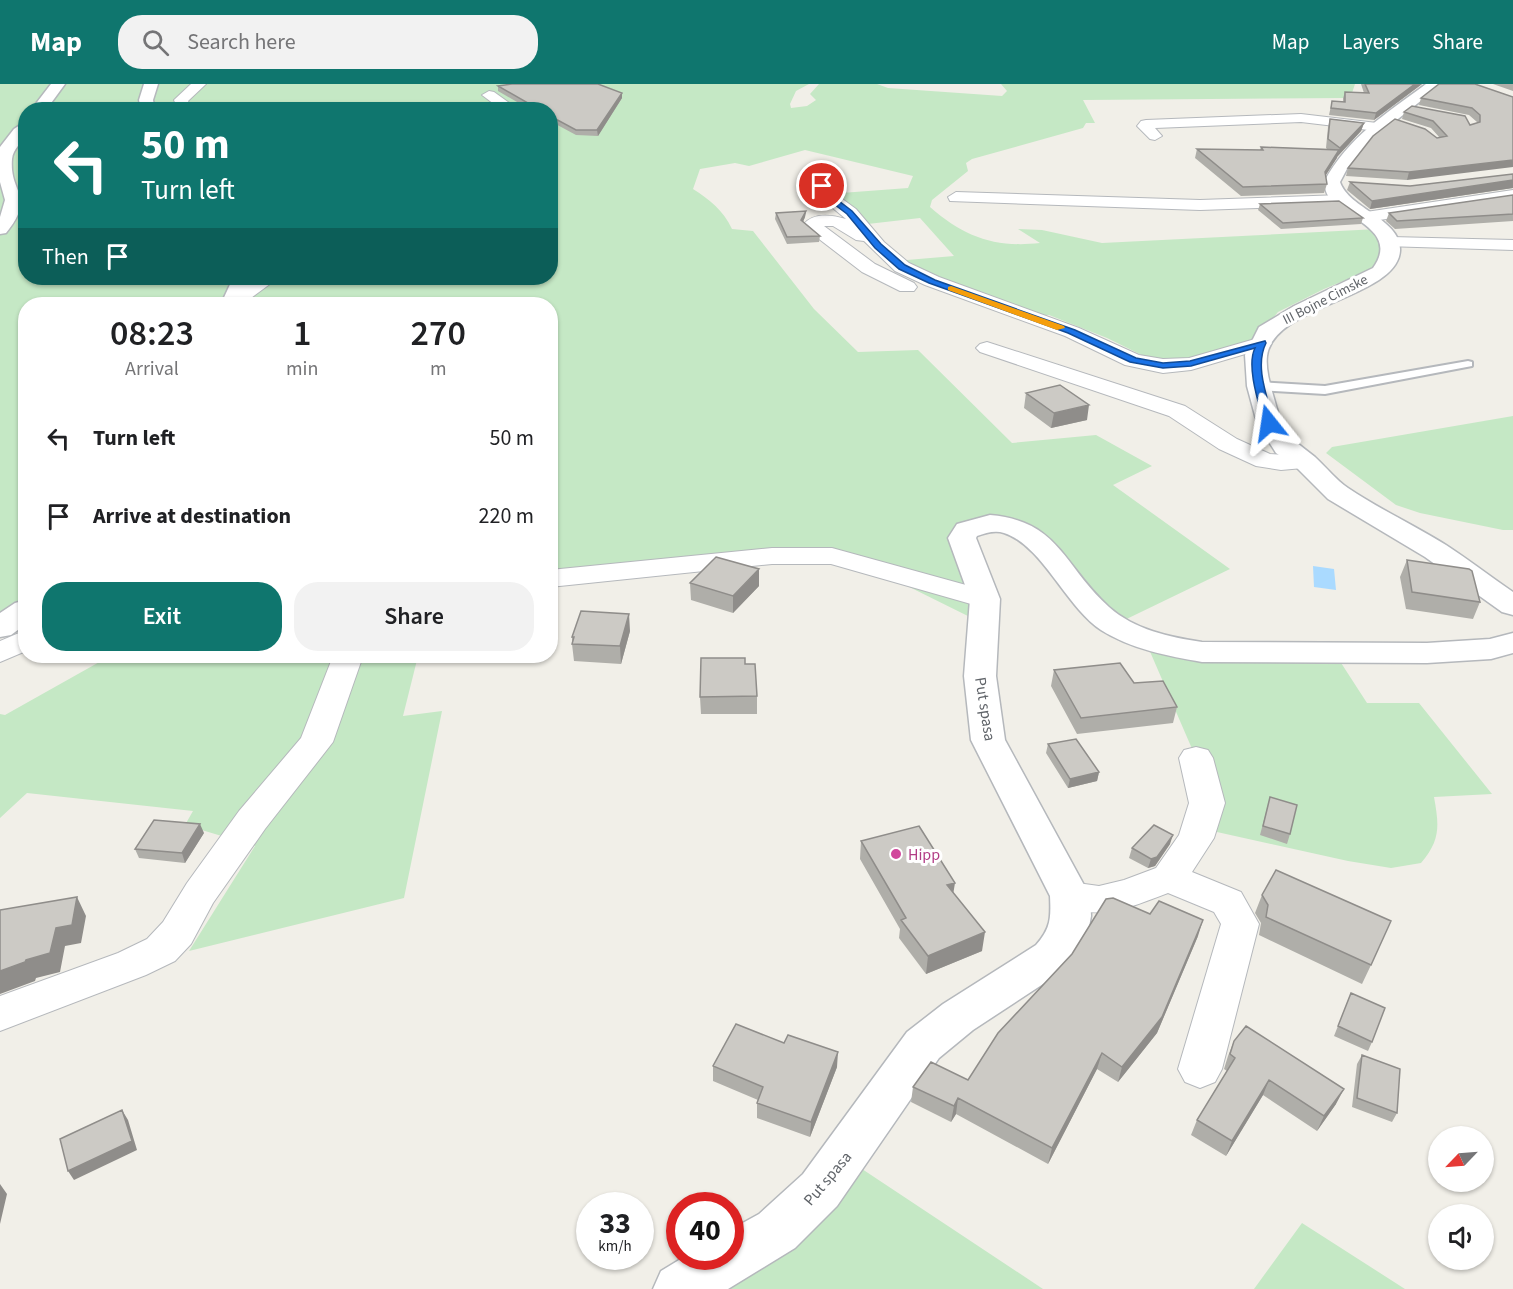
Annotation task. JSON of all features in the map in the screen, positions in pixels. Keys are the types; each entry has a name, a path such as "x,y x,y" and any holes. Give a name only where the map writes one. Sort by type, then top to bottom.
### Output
{"street":[{"path":"44,102 58,84"},
{"path":"146,102 151,84"},
{"path":"182,102 181,100 199,84"},
{"path":"1435,84 1342,162 1342,189 1391,242 1513,245"},
{"path":"489,95 500,102"},
{"path":"1155,136 1144,126 1146,124 1398,117"},
{"path":"0,229 8,220 13,204 3,163 4,155 18,136"},
{"path":"818,178 823,192 850,213 878,246 902,267 970,296 1072,332 1133,360 1163,366 1191,363 1262,343"},
{"path":"956,198 1009,197 1200,205 1342,189"},
{"path":"1366,217 1513,195"},
{"path":"878,246 840,222 822,221 812,225 841,249 887,280 915,290 970,296"},
{"name":"III Bojne Cimske","path":"1262,343 1267,332 1280,322 1380,272 1391,255 1391,242"},
{"path":"241,297 259,285"},
{"path":"1262,343 1256,355 1259,386 1269,423 1285,448 1305,462 1337,493 1435,551 1513,606"},
{"path":"987,348 1177,411 1228,444 1265,461 1281,464 1305,462"},
{"name":"Put spasa","path":"679,1289 777,1231 820,1190 852,1148 922,1045 957,1017 1051,957 1066,938 1071,916 1070,896 988,740 980,676 985,599 962,538 963,533 972,528 997,524 1012,526 1028,533 1041,543 1080,597 1100,615 1119,628 1145,640 1171,647 1202,652 1427,653 1491,649 1513,643"},
{"path":"558,578 772,556 832,556 985,599"},
{"path":"0,628 18,615"},
{"path":"0,653 18,643"},
{"path":"0,1014 132,964 161,950 177,933 200,893 252,820 316,742 345,663"},
{"path":"1070,896 1099,900 1129,893 1169,878 1196,838 1207,803 1196,758"},
{"path":"1169,878 1228,902 1240,924 1200,1069"}],"lane":[{"path":"1259,386 1325,390 1468,364"}],"green space":[{"path":"0,84 809,84 796,91 790,104 791,108 807,106 816,100 810,94 819,84 877,84 888,88 1002,96 1007,91 1001,84 1355,84 1352,93 1346,98 1083,100 1095,123 1086,123 1083,128 972,159 966,163 968,171 932,200 930,207 955,226 981,238 1009,244 1040,243 1018,229 1042,230 1102,243 1378,229 1387,245 1377,267 1324,289 1278,312 1252,343 1173,364 1156,362 1107,338 1049,315 1035,316 895,261 954,256 920,218 859,225 828,194 908,188 913,176 805,150 749,166 735,163 700,169 693,189 716,206 732,229 753,231 814,309 858,352 918,350 1012,443 1096,435 1152,466 1113,485 1230,569 1110,627 1050,561 1000,527 978,529 967,540 982,623 869,567 832,556 558,578 558,297 18,297 18,621 0,637"},
{"path":"1513,416 1513,530 1420,513 1396,505 1326,453 1332,447"},
{"path":"1145,640 1334,652 1367,703 1419,703 1492,794 1434,797 1437,832 1428,855 1421,863 1391,868 1348,861 1199,828 1196,758"},
{"path":"98,663 416,663 403,716 442,711 404,898 189,951 255,846 185,825 193,811 27,793 0,818 0,714 5,715"},
{"path":"856,1165 1043,1289 682,1289 713,1270 744,1270 744,1251 777,1231"},
{"path":"1302,1223 1405,1289 1254,1289"}],"water":[{"path":"1313,566 1334,569 1336,590 1314,587"}],"building":[{"path":"598,84 622,93 597,130 576,130 558,120 558,102 526,102 498,86"},
{"path":"1365,84 1415,84 1376,113 1331,108 1332,101 1345,102 1345,92 1369,93"},
{"path":"1439,84 1475,84 1513,97 1513,160 1409,172 1348,168 1373,136 1395,119 1425,129 1437,138 1447,136 1433,121 1404,112 1412,106 1465,116 1470,125 1480,122 1480,115 1472,108 1421,98"},
{"path":"1330,119 1364,123 1340,148 1328,139"},
{"path":"1261,147 1339,150 1325,172 1327,184 1243,187 1197,149 1263,150"},
{"path":"1513,174 1513,180 1372,201 1350,182 1410,186"},
{"path":"1513,195 1513,214 1397,221 1389,213"},
{"path":"1339,201 1363,218 1283,223 1260,204"},
{"path":"806,211 801,220 820,236 787,237 776,213"},
{"path":"1060,385 1089,405 1054,413 1026,393"},
{"path":"716,557 759,569 733,596 690,583"},
{"path":"1407,560 1469,569 1472,571 1480,602 1412,592"},
{"path":"581,611 629,614 620,646 572,644 574,637 572,637"},
{"path":"701,658 745,658 745,664 755,664 757,696 700,697"},
{"path":"1120,663 1134,683 1163,681 1177,707 1081,718 1054,670"},
{"path":"1076,739 1099,772 1070,779 1048,744"},
{"path":"1270,797 1297,805 1290,834 1263,826"},
{"path":"154,820 200,824 182,853 135,849"},
{"path":"1154,825 1173,835 1157,857 1151,859 1132,848"},
{"path":"919,826 955,883 947,885 985,932 928,956 901,920 906,918 861,841"},
{"path":"1276,870 1391,921 1371,965 1266,917 1268,905 1262,895"},
{"path":"77,897 72,925 56,928 50,953 0,971 0,910"},
{"path":"1113,898 1150,914 1159,901 1203,920 1162,1017 1122,1067 1102,1053 1052,1148 958,1098 954,1106 913,1087 931,1062 968,1080 998,1033 1072,954 1106,899"},
{"path":"1351,993 1385,1008 1372,1042 1338,1026"},
{"path":"736,1024 784,1043 788,1035 838,1052 811,1122 757,1103 763,1087 713,1066"},
{"path":"1246,1026 1344,1089 1324,1116 1269,1080 1232,1141 1197,1120 1235,1058 1230,1054 1234,1041"},
{"path":"1362,1055 1400,1069 1397,1113 1357,1098"},
{"path":"122,1110 132,1141 68,1171 60,1139"}],"slow traffic":[{"path":"951,289 1060,328"}],"place":[{"name":"Hipp","path":"896,854"}],"route":[{"path":"822,186 823,192 850,213 878,246 902,267 932,281 1072,332 1133,360 1163,366 1191,363 1262,343 1256,355 1259,386 1269,423"}]}
